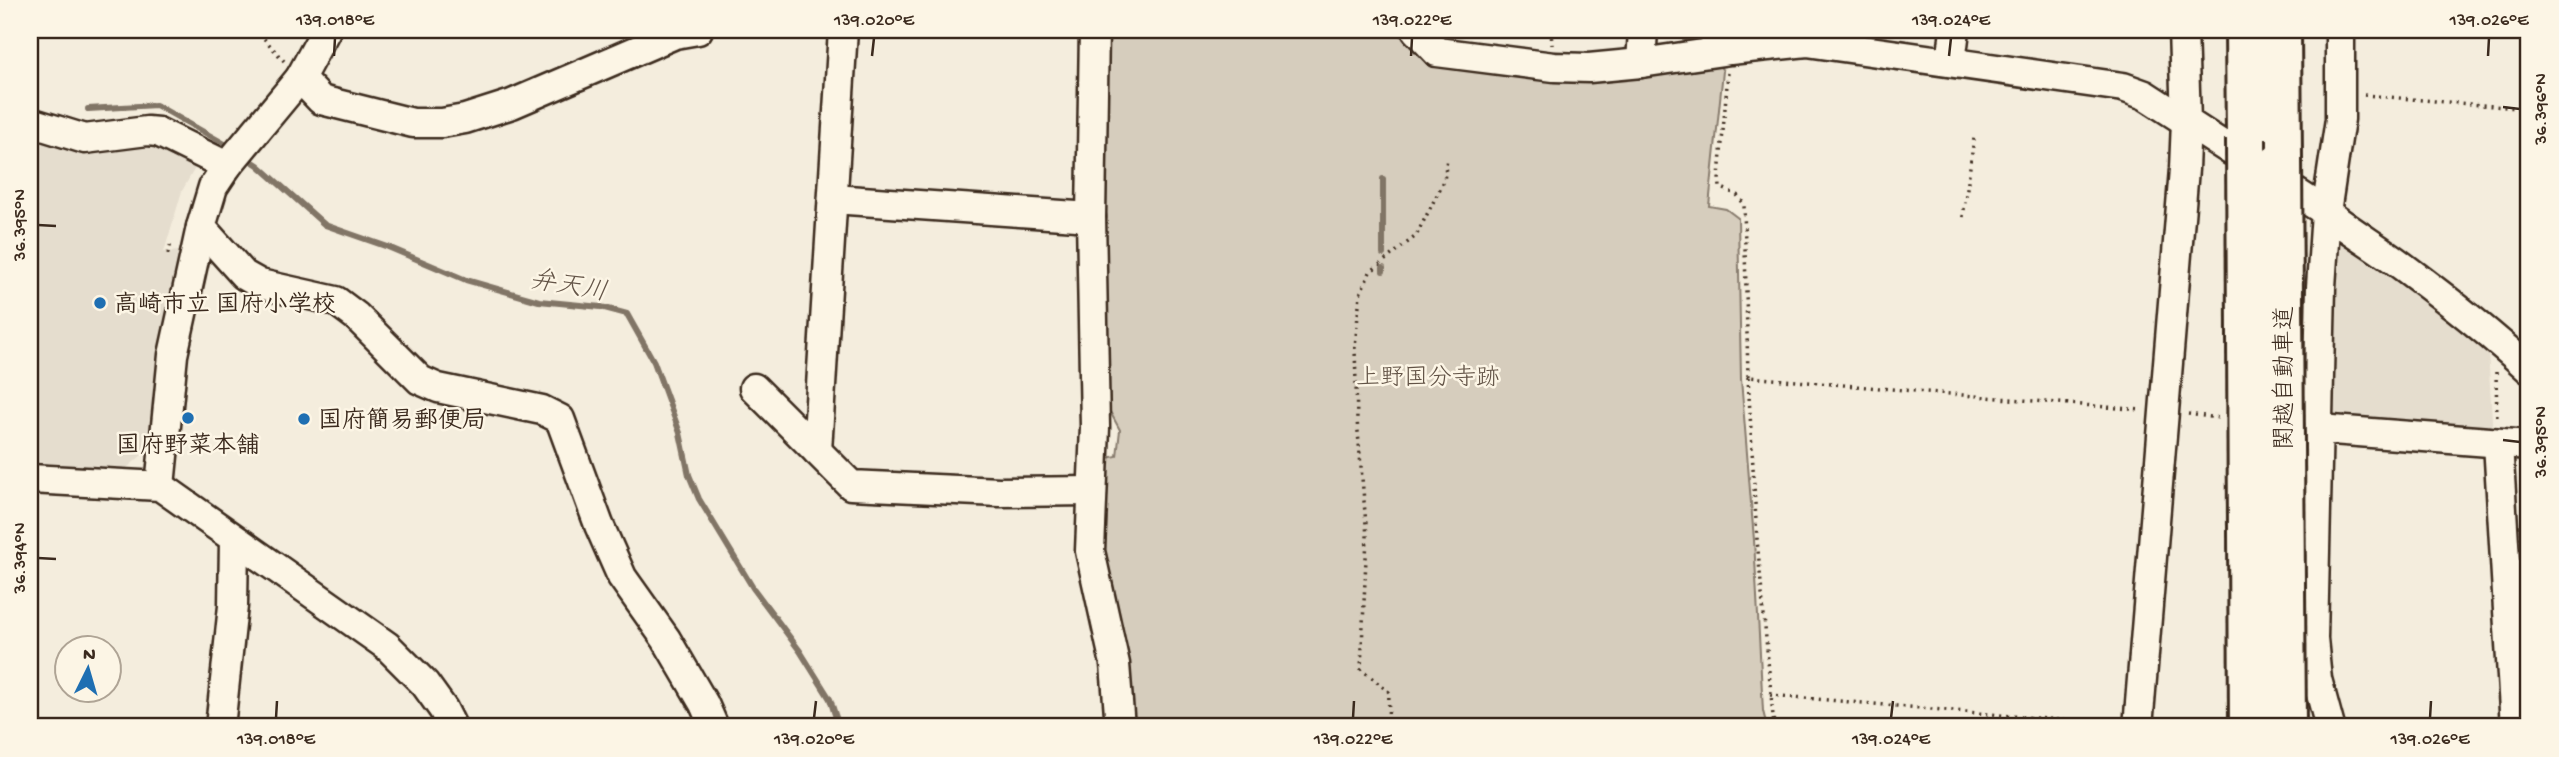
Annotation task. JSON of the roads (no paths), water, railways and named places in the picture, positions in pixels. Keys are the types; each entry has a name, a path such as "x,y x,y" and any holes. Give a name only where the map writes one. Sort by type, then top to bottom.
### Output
{"highway":[{"name":"関越自動車道","path":"2245,30 2249,727"},
{"name":"関越自動車道","path":"2281,30 2286,727"}],"street":[{"path":"160,486 173,355 201,227 213,187 300,78 326,30"},
{"path":"817,451 843,30"},
{"path":"1094,30 1091,217 1095,415 1091,491 1092,567 1112,647 1120,727"},
{"path":"1641,63 1643,30"},
{"path":"1951,62 1955,30"},
{"path":"2138,727 2166,412 2186,121 2183,30"},
{"path":"2330,727 2317,679 2313,639 2321,287 2326,212 2336,153 2341,94 2340,30"},
{"path":"300,78 321,100 413,123 442,123 465,119 512,104 683,31"},
{"path":"1420,31 1437,52 1570,68 1641,63 1730,50 1768,38 2123,87 2145,95 2326,212 2404,267 2529,369"},
{"path":"30,122 85,139 158,132 231,162"},
{"path":"833,199 1091,217"},
{"path":"201,227 244,275 260,284 336,301 356,316 420,380 438,388 532,407 560,419 598,525 622,577 666,639 704,704 713,727"},
{"path":"754,388 851,485 999,492 1091,491"},
{"path":"2319,429 2529,445"},
{"path":"2498,443 2515,727"},
{"path":"30,479 160,486 387,646 425,684 452,727"},
{"path":"220,727 233,606 234,540"},
{"path":"1118,693 1128,702 1133,727"}],"waterway":[{"name":"弁天川","path":"88,109 156,105 232,148"},
{"name":"弁天川","path":"244,156 258,165 325,225 388,247 466,280 539,301 601,307 627,314 654,362 680,433 689,475 699,499 753,588 800,651 830,699 839,727"},
{"path":"1383,179 1383,254"}],"place":[{"name":"高崎市立 国府小学校","path":"100,303"},
{"name":"国府野菜本舗","path":"188,418"},
{"name":"国府簡易郵便局","path":"304,419"}],"park label":[{"name":"上野国分寺跡","path":"1428,376"}]}
